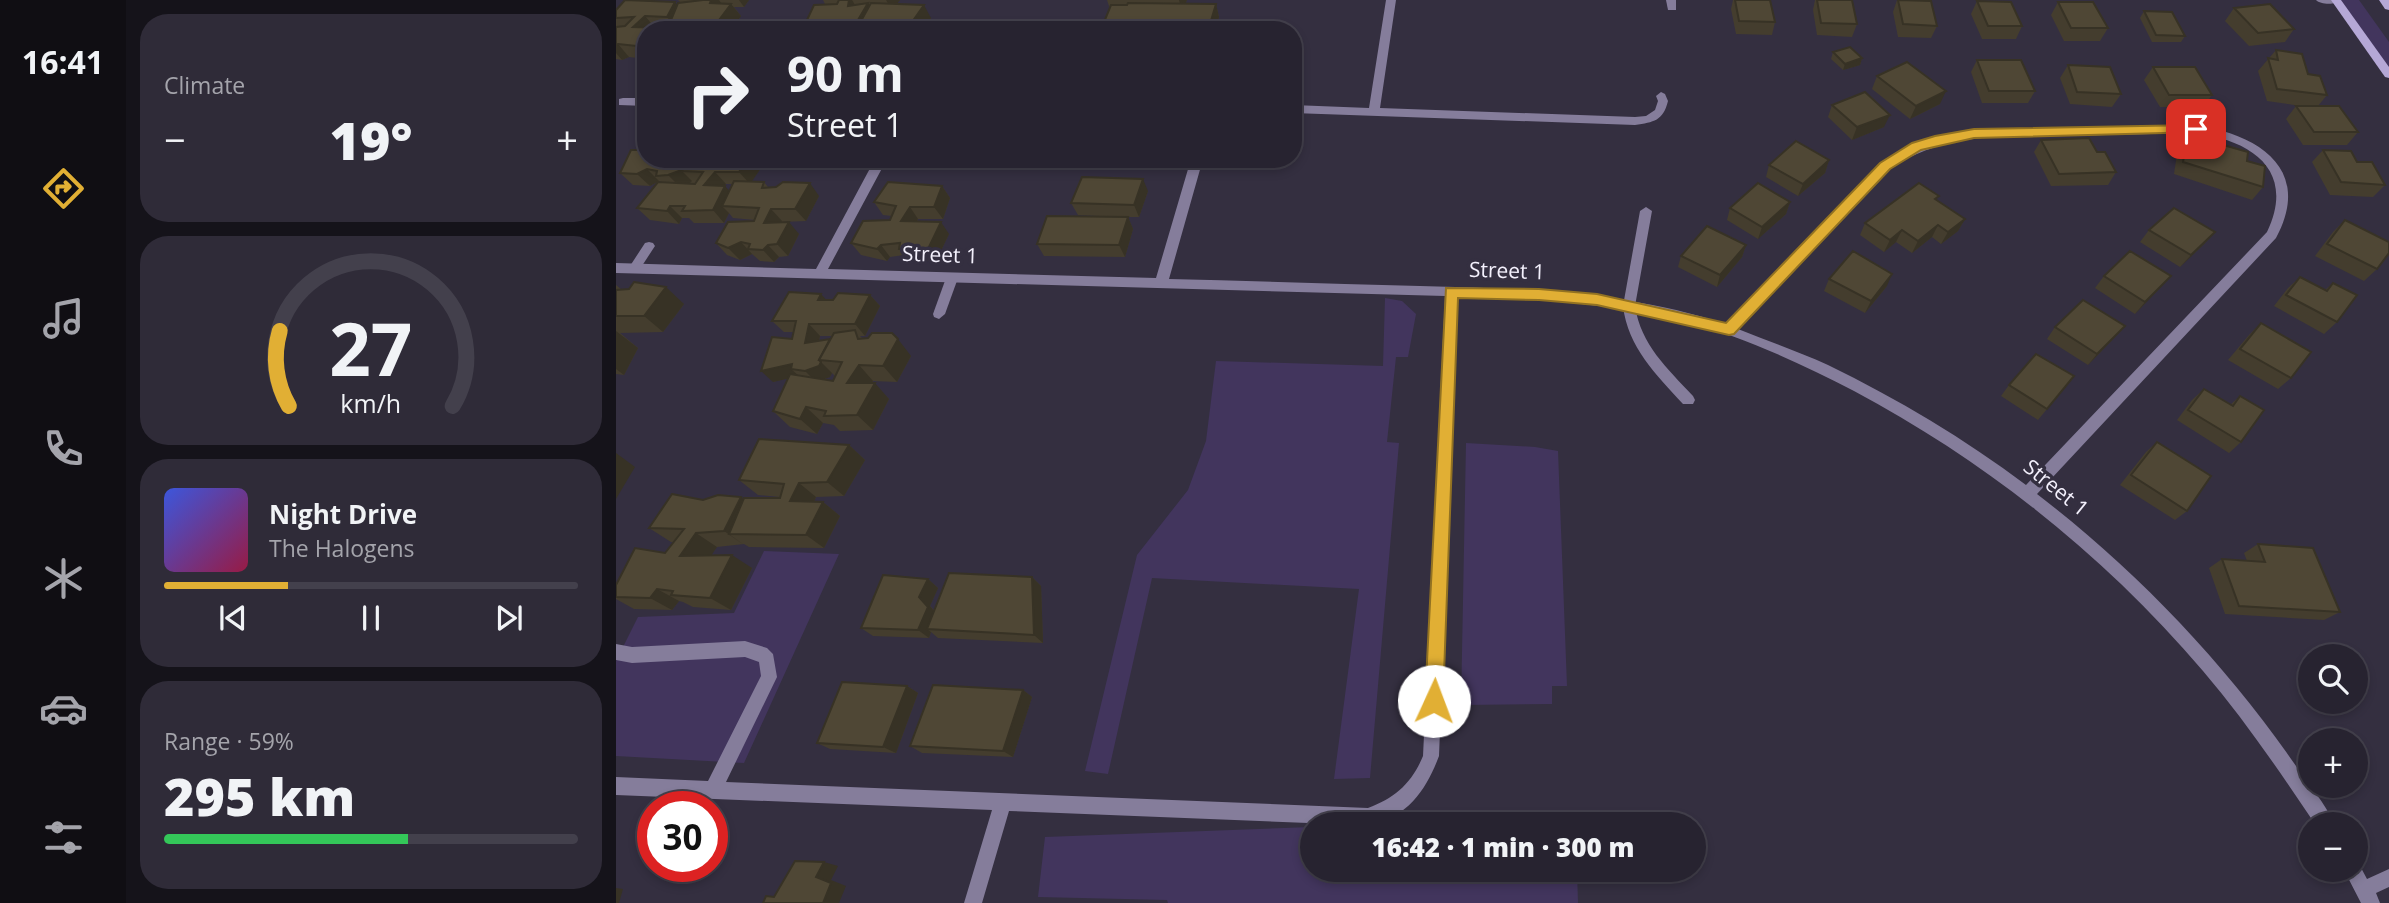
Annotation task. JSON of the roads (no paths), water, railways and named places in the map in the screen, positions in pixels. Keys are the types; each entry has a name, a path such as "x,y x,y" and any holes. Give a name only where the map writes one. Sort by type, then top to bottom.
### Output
{"main road":[{"path":"2336,0 2389,75"},
{"path":"2384,0 2389,7"}],"street":[{"path":"1374,112 1391,0"},
{"path":"2321,0 2336,0"},
{"path":"1302,109 1635,121 1649,119 1660,111 1663,101 1661,96"},
{"path":"623,102 637,102"},
{"path":"1729,330 1885,166 1916,146 1974,134 2196,129 2223,133 2250,144 2269,160 2281,186 2284,202 2279,225 2028,493"},
{"path":"819,274 876,168"},
{"path":"1161,284 1194,168"},
{"path":"1646,211 1629,306 1633,332 1640,344 1688,400"},
{"path":"634,269 649,246"},
{"name":"Street 1","path":"616,268 1539,294 1629,306 1729,330 1826,370 1902,408 1953,439 2028,493 2105,557 2205,660 2293,775 2317,812"},
{"path":"939,314 952,278"},
{"path":"616,786 1368,817 1390,810 1409,796 1424,777 1432,756 1451,292"},
{"path":"616,652 632,655 754,650 768,659 769,677 713,790"},
{"path":"973,903 1003,802"},
{"path":"2368,896 2389,878"}]}
